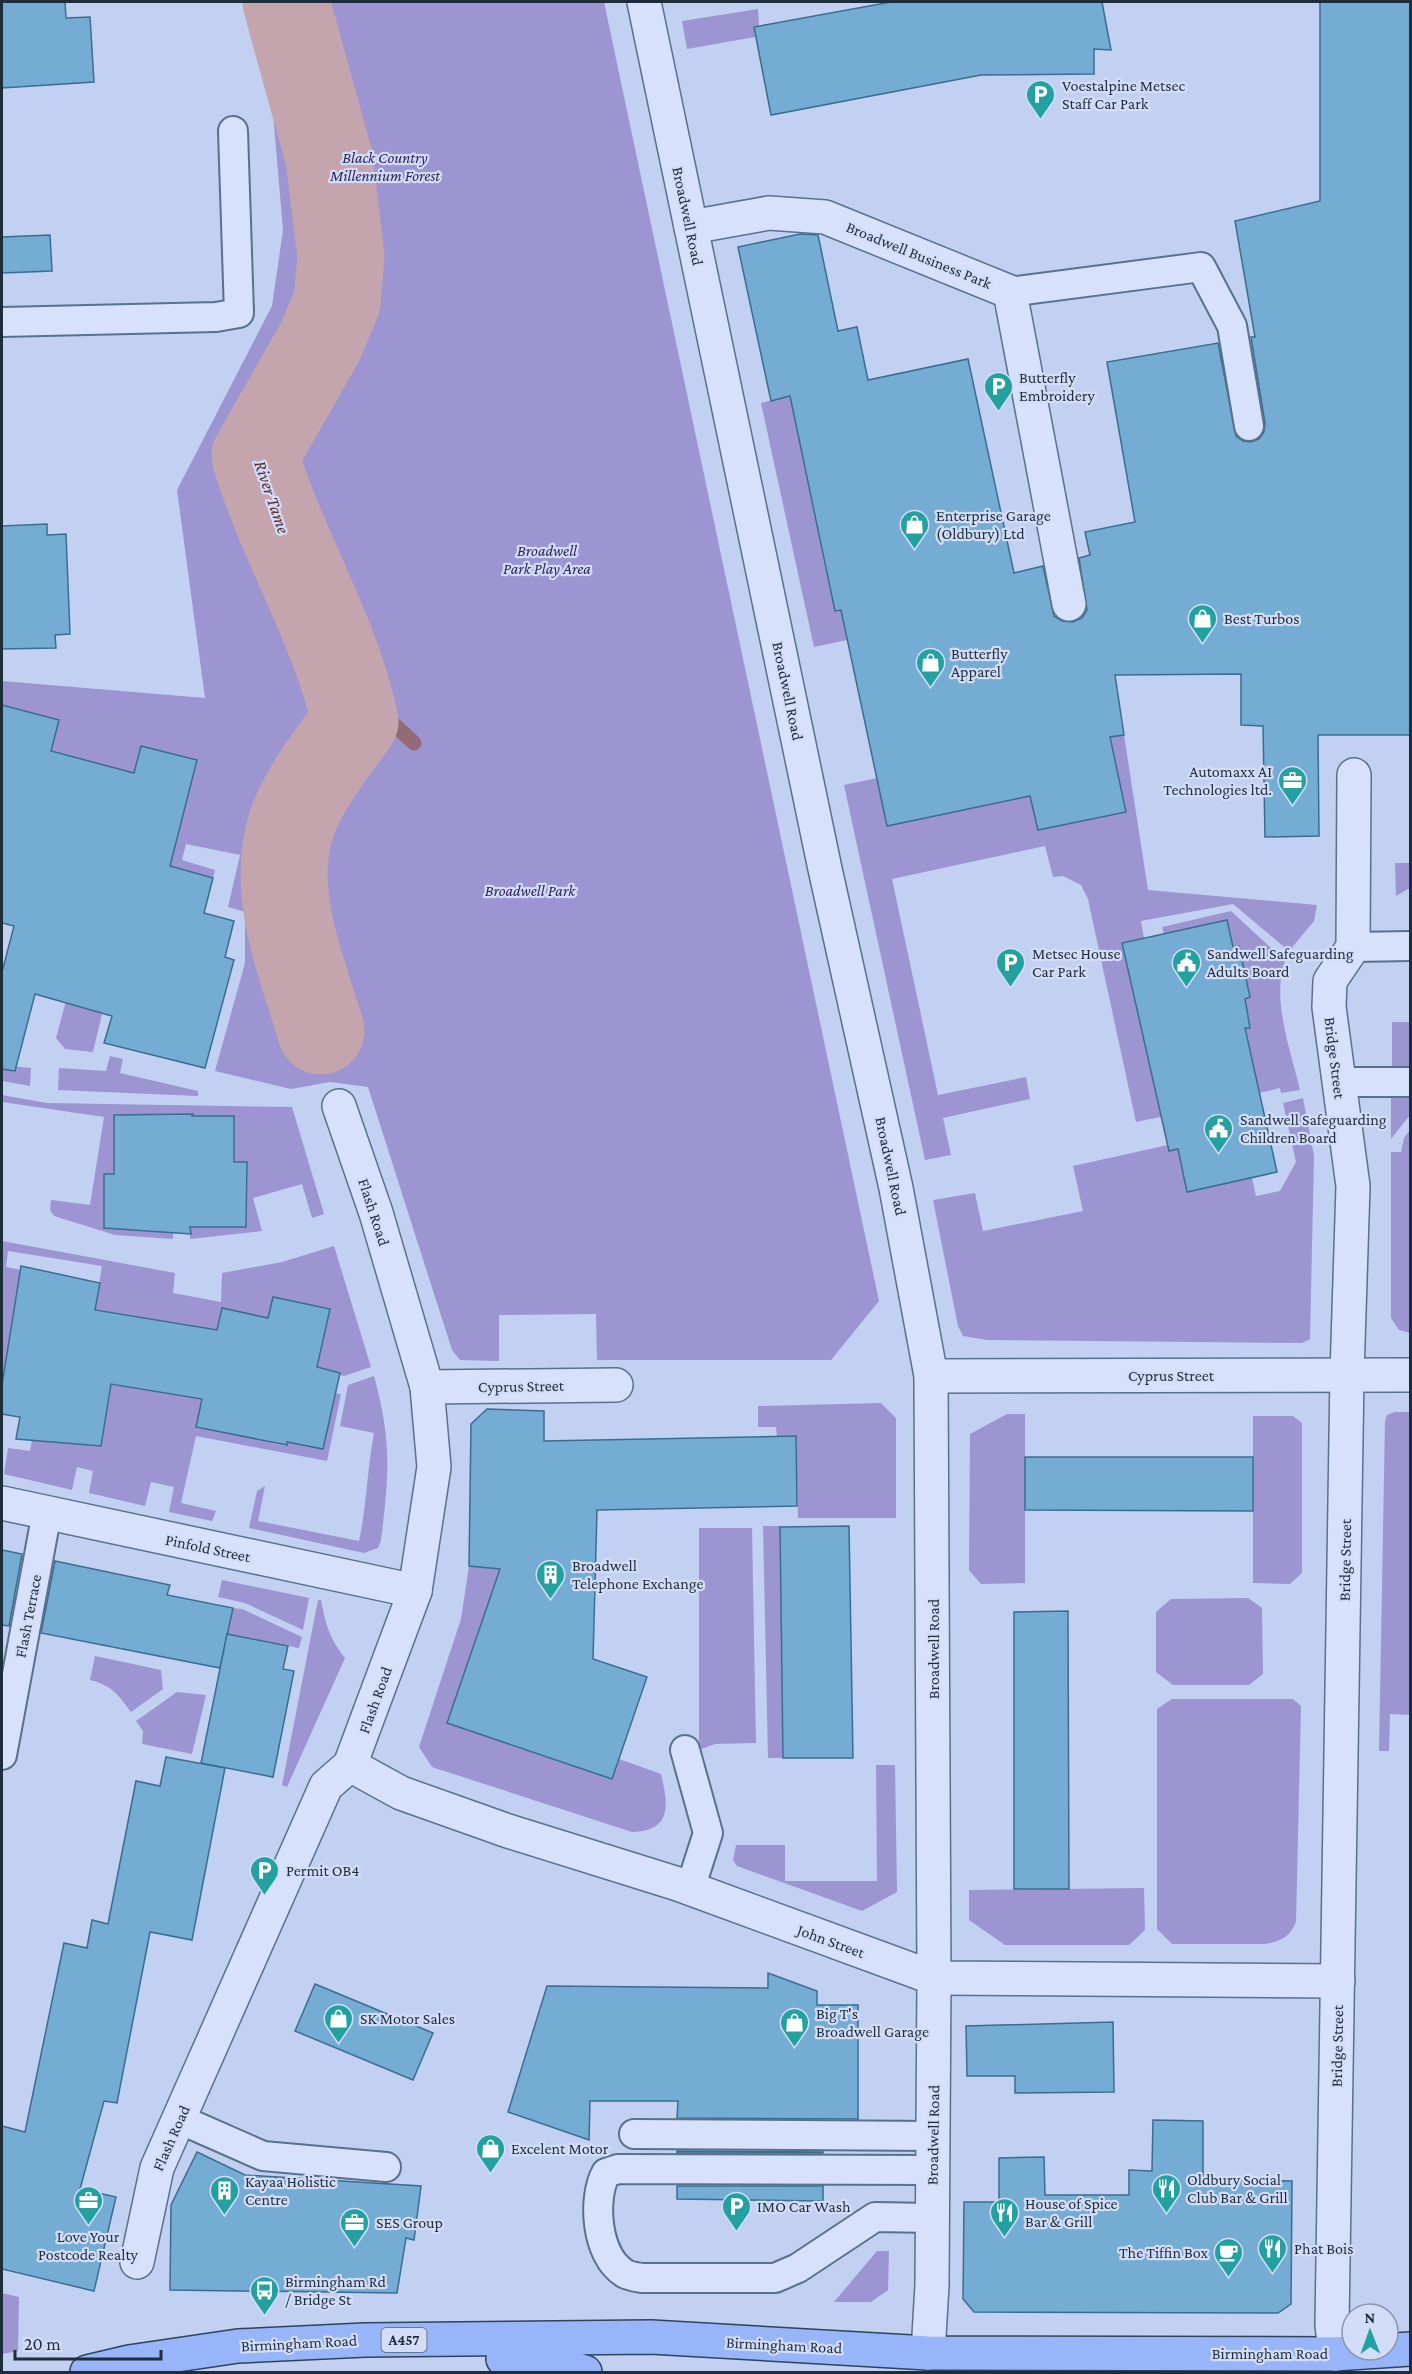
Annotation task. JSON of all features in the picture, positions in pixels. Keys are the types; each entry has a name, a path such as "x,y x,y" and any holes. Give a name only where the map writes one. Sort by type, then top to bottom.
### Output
{"main road":[{"name":"Birmingham Road","path":"159,2359 238,2346 365,2340 651,2337 926,2366 1340,2363 1410,2349"},
{"path":"159,2359 365,2354 547,2361 579,2372 589,2357 651,2337"},
{"name":"A457","path":"87,2373 159,2359"}],"street":[{"name":"Broadwell Road","path":"644,2 825,869 896,1188 931,1376 934,1978 932,2218 926,2366"},
{"name":"Broadwell Business Park","path":"691,227 769,213 825,217 1010,292 1069,604"},
{"path":"1353,946 1354,775"},
{"name":"Bridge Street","path":"1340,2363 1332,2324 1347,1374 1353,1186 1329,1007 1330,981 1353,946"},
{"name":"Flash Road","path":"136,2262 153,2178 326,1786 350,1765 415,1591 434,1467 427,1387 376,1213 339,1106"},
{"name":"Cyprus Street","path":"931,1376 1410,1375"},
{"name":"Cyprus Street","path":"427,1387 616,1385"},
{"name":"Pinfold Street","path":"2,1503 415,1591"},
{"name":"John Street","path":"350,1765 400,1793 690,1889 934,1978 1338,1981"}],"lane":[{"path":"2,322 216,317 239,313 233,131"},
{"path":"1010,292 1201,267 1232,327 1249,426"},
{"path":"1353,946 1410,946"},
{"path":"1338,1082 1410,1082"},
{"name":"Flash Terrace","path":"2,1755 47,1512"},
{"path":"685,1750 708,1833 690,1889"},
{"path":"179,2119 263,2156 386,2167"},
{"path":"634,2134 933,2136"},
{"path":"932,2170 618,2169 606,2173 599,2185 598,2206 600,2235 610,2259 624,2273 642,2278 775,2278 798,2268 875,2217 932,2218"}],"green space":[{"name":"Broadwell Park","path":"246,2 604,2 879,1301 831,1360 597,1360 596,1314 499,1315 499,1361 460,1360 452,1350 368,1087 330,1082 291,1089 215,1071 245,963 245,912 228,907 240,855 186,844 182,860 215,870 213,878 169,867 197,761 141,746 134,773 38,832 45,717 2,705 2,681 205,698 177,490 272,306 283,230 273,113"},
{"path":"758,9 759,26 754,28 755,37 687,49 682,21"},
{"path":"790,396 835,610 841,610 847,640 814,647 761,403"},
{"path":"1124,735 1148,890 1317,905 1314,921 1289,951 1233,904 1141,921 1144,938 1122,943 1146,1050 1170,1115 1136,1122 1088,899 1081,885 1063,876 1053,877 1045,846 892,879 938,1095 1026,1077 1030,1099 943,1118 951,1155 925,1160 844,785 877,778 887,826 1030,796 1038,830 1126,811 1110,737"},
{"path":"1395,863 1410,863 1410,888 1396,896"},
{"path":"1231,911 1285,961 1281,976 1281,1009 1300,1090 1281,1093 1280,1088 1259,1093 1245,1028 1250,1027 1245,999 1250,996 1239,946 1233,947 1227,920 1164,934 1162,927"},
{"path":"67,997 104,1006 93,1052 65,1049 56,1038"},
{"path":"1392,1022 1410,1022 1410,1067 1392,1067"},
{"path":"110,1056 123,1059 120,1073 198,1091 198,1096 58,1090 59,1068 106,1071"},
{"path":"2,1065 31,1068 30,1086 2,1081"},
{"path":"2,1095 47,1103 292,1107 324,1214 312,1218 302,1184 253,1198 262,1231 190,1239 190,1227 246,1227 247,1163 230,1162 234,1143 234,1116 117,1115 114,1116 114,1143 117,1143 173,1226 173,1239 115,1235 54,1216 50,1210 51,1200 90,1205 104,1117 2,1102"},
{"path":"1391,1095 1410,1095 1410,1115 1391,1139"},
{"path":"1303,1098 1314,1156 1310,1339 1302,1343 987,1340 963,1336 958,1326 933,1200 975,1193 983,1231 1083,1211 1073,1166 1168,1145 1169,1151 1178,1149 1187,1192 1252,1178 1256,1196 1280,1191 1296,1162 1283,1103"},
{"path":"1410,1130 1410,1333 1399,1330 1391,1318 1391,1152 1401,1152 1404,1138"},
{"path":"2,1241 175,1273 173,1293 221,1302 222,1273 282,1262 334,1246 371,1367 344,1376 317,1369 330,1309 273,1297 268,1318 222,1308 219,1431 233,1435 235,1430 272,1438 271,1443 286,1446 287,1442 322,1449 335,1393 341,1394 327,1461 196,1436 181,1503 216,1511 212,1521 169,1512 174,1487 151,1482 145,1506 89,1493 93,1471 77,1467 72,1490 4,1474 8,1448 30,1451 34,1428 102,1439 111,1384 95,1310 102,1266 8,1251 6,1267 21,1270 2,1385"},
{"path":"374,1376 384,1420 387,1458 384,1517 378,1548 364,1553 249,1528 257,1491 265,1486 258,1521 359,1541 374,1433 340,1426 348,1385"},
{"path":"881,1403 896,1418 896,1518 798,1518 796,1437 777,1437 776,1427 758,1427 758,1406"},
{"path":"1395,1412 1410,1412 1410,1715 1390,1714 1389,1751 1379,1751 1385,1421 1387,1415"},
{"path":"1007,1414 1025,1414 1025,1583 981,1584 969,1570 970,1434"},
{"path":"1253,1416 1293,1416 1302,1423 1302,1573 1290,1584 1253,1583"},
{"path":"763,1526 780,1526 783,1758 768,1758"},
{"path":"699,1528 752,1528 756,1743 715,1744 699,1750"},
{"path":"469,1566 509,1570 482,1621 447,1723 612,1779 619,1759 661,1774 666,1805 665,1814 655,1827 632,1832 432,1767 419,1747 461,1619"},
{"path":"222,1580 309,1598 303,1630 245,1603 218,1597"},
{"path":"1248,1598 1262,1608 1263,1674 1249,1685 1173,1685 1156,1672 1156,1612 1171,1599"},
{"path":"318,1600 321,1600 326,1624 332,1638 345,1658 287,1787 282,1785"},
{"path":"233,1608 242,1609 302,1637 299,1648 227,1634"},
{"path":"95,1656 161,1670 163,1689 131,1712 114,1691 90,1680"},
{"path":"177,1692 206,1695 192,1754 142,1744 143,1731 136,1721"},
{"path":"1172,1699 1293,1699 1301,1706 1296,1922 1288,1935 1280,1940 1265,1944 1172,1944 1157,1929 1157,1709"},
{"path":"876,1765 895,1765 897,1892 862,1911 737,1866 733,1860 736,1845 785,1845 785,1881 877,1881"},
{"path":"1144,1888 1145,1930 1129,1945 1005,1945 969,1920 969,1890"},
{"path":"877,2251 889,2251 888,2290 871,2302 834,2302"},
{"path":"2,2293 19,2297 18,2351 2,2354"}],"building":[{"path":"2,2 65,2 66,18 90,17 94,82 2,88"},
{"path":"891,2 1102,2 1111,50 1094,49 1094,74 981,75 771,115 754,27"},
{"path":"1320,2 1410,2 1410,735 1318,735 1319,836 1265,837 1263,726 1241,725 1241,674 1115,675 1124,735 1110,737 1126,812 1038,830 1030,796 887,826 841,610 835,611 790,396 771,401 738,247 800,234 818,235 838,331 857,327 868,380 968,359 1014,573 1043,566 1054,616 1062,621 1073,622 1082,618 1087,610 1079,558 1090,555 1085,532 1135,522 1107,362 1218,343 1236,436 1243,441 1251,442 1259,439 1264,432 1265,423 1251,337 1255,337 1235,221 1320,201"},
{"path":"50,235 52,271 2,273 2,237"},
{"path":"47,524 47,535 66,534 70,634 55,635 56,648 2,649 2,526"},
{"path":"2,705 59,720 51,751 134,773 141,746 197,760 170,866 213,878 204,913 234,921 225,957 234,960 205,1068 104,1043 112,1016 35,994 15,1071 2,1069 2,972 14,926 2,923"},
{"path":"1227,920 1233,947 1239,946 1250,997 1245,999 1250,1028 1245,1028 1277,1172 1187,1192 1178,1149 1169,1151 1122,943"},
{"path":"193,1114 192,1116 234,1116 234,1162 247,1162 246,1227 190,1227 191,1234 104,1228 104,1174 114,1174 114,1115"},
{"path":"21,1266 100,1283 95,1310 217,1330 222,1308 268,1318 273,1297 330,1309 317,1367 340,1373 323,1449 287,1442 287,1445 196,1427 202,1399 111,1384 101,1446 16,1439 20,1417 2,1414 2,1385"},
{"name":"Broadwell Telephone Exchange","path":"487,1409 544,1411 544,1441 796,1436 797,1506 597,1510 593,1659 647,1677 612,1779 447,1723 500,1569 469,1566 471,1424"},
{"path":"1025,1457 1253,1457 1253,1511 1025,1510"},
{"path":"849,1526 853,1758 783,1758 780,1527"},
{"path":"2,1550 22,1554 9,1626 2,1625"},
{"path":"55,1561 170,1585 167,1595 233,1608 220,1668 41,1633"},
{"path":"1068,1611 1069,1889 1014,1889 1014,1612"},
{"path":"227,1634 288,1646 283,1669 294,1671 273,1777 201,1763"},
{"path":"166,1757 225,1768 192,1940 150,1932 117,2103 104,2101 80,2189 116,2197 94,2291 2,2269 2,2126 25,2132 64,1943 87,1948 92,1920 108,1924 136,1781 160,1786"},
{"path":"768,1973 817,1991 817,2005 858,2005 858,2119 677,2118 678,2101 590,2101 589,2140 508,2112 547,1986 768,1988"},
{"path":"315,1984 433,2033 413,2080 295,2031"},
{"path":"1113,2022 1114,2092 1015,2093 1015,2076 967,2076 966,2026"},
{"path":"1153,2120 1203,2121 1203,2179 1292,2181 1291,2304 1278,2313 974,2312 963,2299 964,2202 999,2202 999,2158 1044,2157 1045,2195 1129,2195 1129,2170 1152,2171"},
{"path":"677,2151 823,2152 823,2153 677,2153"},
{"path":"197,2152 245,2175 421,2186 414,2240 406,2238 397,2293 170,2290 171,2205"},
{"path":"677,2186 823,2186 823,2201 677,2199"}],"waterway":[{"name":"River Tame","path":"286,2 329,158 341,256 337,302 320,342 255,456 279,522 335,653 355,721 300,804 287,844 284,871 285,898 290,925 321,1031"},
{"path":"346,680 414,743"}],"place":[{"name":"Voestalpine Metsec Staff Car Park","path":"1041,120"},
{"name":"Butterfly Embroidery","path":"998,412"},
{"name":"Enterprise Garage (Oldbury) Ltd","path":"915,550"},
{"name":"Best Turbos","path":"1203,644"},
{"name":"Butterfly Apparel","path":"930,688"},
{"name":"Automaxx AI Technologies ltd.","path":"1293,806"},
{"name":"Metsec House Car Park","path":"1011,988"},
{"name":"Sandwell Safeguarding Adults Board","path":"1186,988"},
{"name":"Sandwell Safeguarding Children Board","path":"1219,1154"},
{"name":"Broadwell Telephone Exchange","path":"551,1600"},
{"name":"Permit OB4","path":"265,1896"},
{"name":"SK Motor Sales","path":"339,2044"},
{"name":"Big T's Broadwell Garage","path":"795,2048"},
{"name":"Excelent Motor","path":"490,2174"},
{"name":"Oldbury Social Club Bar & Grill","path":"1166,2214"},
{"name":"Kayaa Holistic Centre","path":"224,2216"},
{"name":"Love Your Postcode Realty","path":"88,2226"},
{"name":"IMO Car Wash","path":"736,2232"},
{"name":"House of Spice Bar & Grill","path":"1004,2238"},
{"name":"SES Group","path":"355,2248"},
{"name":"Phat Bois","path":"1273,2274"},
{"name":"The Tiffin Box","path":"1229,2278"},
{"name":"Birmingham Rd / Bridge St","path":"264,2316"}],"park label":[{"name":"Black Country Millennium Forest","path":"385,166"},
{"name":"Broadwell Park Play Area","path":"547,559"}]}
